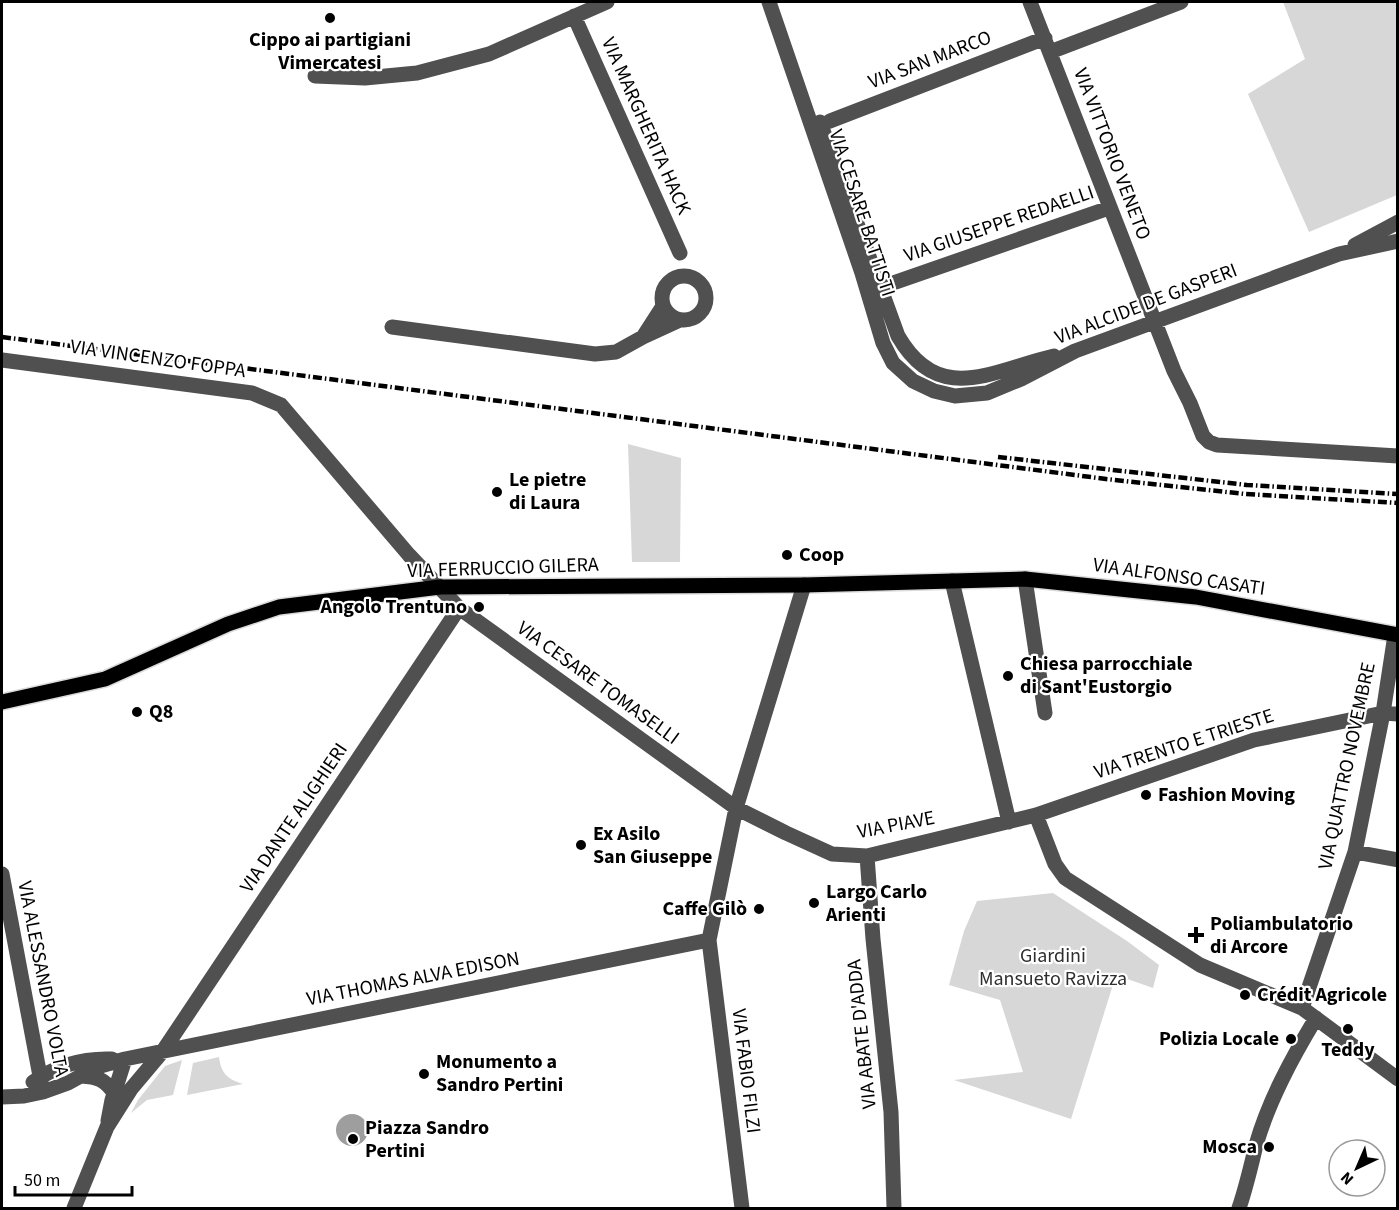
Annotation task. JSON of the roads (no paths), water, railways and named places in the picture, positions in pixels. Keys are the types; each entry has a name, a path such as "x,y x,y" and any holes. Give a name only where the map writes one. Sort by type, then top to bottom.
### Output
{"main road":[{"name":"VIA ALFONSO CASATI","path":"952,581 1025,579 1196,597 1396,635"},
{"name":"VIA FERRUCCIO GILERA","path":"2,702 105,679 228,624 279,607 440,587 804,585 952,581"}],"street":[{"path":"315,76 365,78 417,74 489,54 608,2"},
{"name":"VIA CESARE BATTISTI","path":"769,2 807,115 874,290 898,336 914,358"},
{"name":"VIA VITTORIO VENETO","path":"1030,2 1154,321"},
{"name":"VIA SAN MARCO","path":"830,121 1047,45 1181,2"},
{"name":"VIA MARGHERITA HACK","path":"574,16 680,253 685,277"},
{"name":"VIA GIUSEPPE REDAELLI","path":"874,290 1109,208"},
{"name":"VIA ALCIDE DE GASPERI","path":"1339,254 1398,222"},
{"name":"VIA ALCIDE DE GASPERI","path":"903,372 923,386 944,394 977,395 1014,382 1075,351 1154,321 1339,254 1398,241"},
{"name":"VIA MARGHERITA HACK","path":"392,327 595,354 616,352 680,320 693,319 705,304 703,287 685,277 672,280 664,288 663,306 643,337"},
{"name":"VIA CESARE BATTISTI","path":"874,290 883,342 893,363 903,372"},
{"path":"663,306 673,318 680,320"},
{"path":"1154,321 1174,371 1207,440 1217,444 1398,456"},
{"name":"VIA ALCIDE DE GASPERI","path":"914,358 934,374 964,380 1075,351"},
{"name":"VIA VINCENZO FOPPA","path":"2,360 252,393 281,405 409,555 440,587"},
{"path":"1025,579 1045,713"},
{"path":"952,581 1009,822"},
{"name":"VIA FABIO FILZI","path":"742,1209 709,940 736,808 804,585"},
{"name":"VIA CESARE TOMASELLI","path":"440,587 459,608 736,808"},
{"name":"VIA DANTE ALIGHIERI","path":"107,1127 131,1089 163,1051 459,608"},
{"name":"VIA QUATTRO NOVEMBRE","path":"1302,1008 1355,852 1390,714 1396,635"},
{"name":"VIA TRENTO E TRIESTE","path":"1036,815 1254,740 1390,714"},
{"name":"VIA PIAVE","path":"736,808 832,854 867,856 1036,815"},
{"path":"1036,815 1055,864 1065,878 1200,965 1302,1008 1398,1079"},
{"path":"1355,852 1398,860"},
{"name":"VIA ABATE D'ADDA","path":"867,856 891,1112 894,1209"},
{"name":"VIA ALESSANDRO VOLTA","path":"2,874 41,1085"},
{"name":"VIA THOMAS ALVA EDISON","path":"41,1085 81,1076 97,1067 124,1059 709,940"},
{"path":"1239,1209 1257,1144 1280,1084 1316,1018"},
{"name":"VIA THOMAS ALVA EDISON","path":"8,1096 24,1096 41,1085 61,1067 89,1059 124,1059"},
{"path":"74,1209 107,1127 124,1059"},
{"path":"81,1076 95,1077 106,1082 114,1093"}],"railway":[{"path":"2,337 1106,479 1245,494 1398,503"},
{"path":"998,457 1247,485 1398,494"}],"place":[{"name":"Cippo ai partigiani Vimercatesi","path":"330,18"},
{"name":"Le pietre di Laura","path":"497,492"},
{"name":"Coop","path":"787,555"},
{"name":"Angolo Trentuno","path":"479,607"},
{"name":"Chiesa parrocchiale di Sant'Eustorgio","path":"1008,676"},
{"name":"Q8","path":"137,712"},
{"name":"Fashion Moving","path":"1146,795"},
{"name":"Ex Asilo San Giuseppe","path":"581,845"},
{"name":"Largo Carlo Arienti","path":"814,903"},
{"name":"Caffe Gilò","path":"759,909"},
{"name":"Poliambulatorio di Arcore","path":"1196,935"},
{"name":"Crédit Agricole","path":"1245,995"},
{"name":"Teddy","path":"1348,1029"},
{"name":"Polizia Locale","path":"1291,1039"},
{"name":"Monumento a Sandro Pertini","path":"424,1074"},
{"name":"Piazza Sandro Pertini","path":"353,1139"},
{"name":"Mosca","path":"1269,1147"}],"park label":[{"name":"Giardini Mansueto Ravizza","path":"1053,968"}]}
